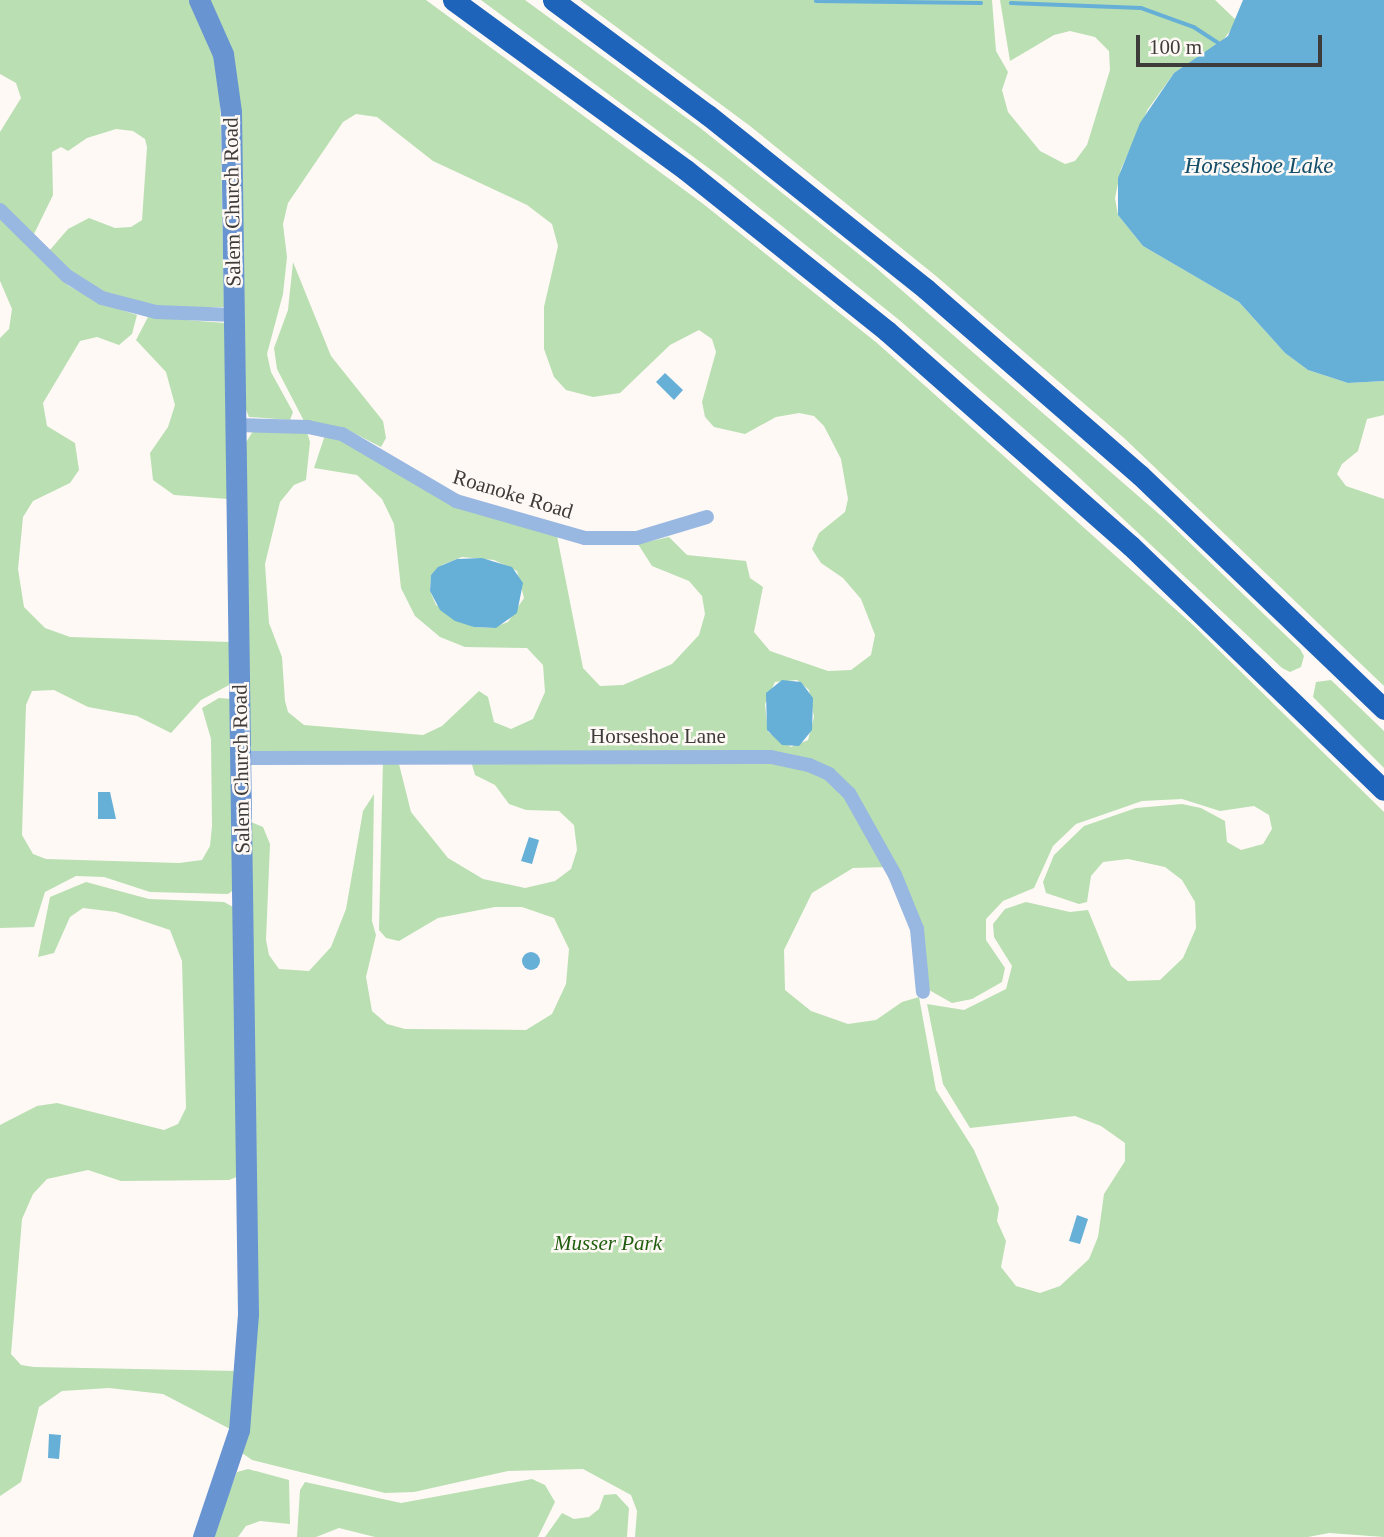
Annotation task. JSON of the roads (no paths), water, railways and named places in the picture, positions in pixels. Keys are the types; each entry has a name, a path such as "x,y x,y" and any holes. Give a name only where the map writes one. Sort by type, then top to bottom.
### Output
{"highway":[{"path":"453,0 686,170 896,338 1131,546 1384,790"},
{"path":"553,0 767,160 968,325 1150,484 1384,709"}],"street":[{"name":"Salem Church Road","path":"199,0 217,37 229,81 241,758 247,1354 237,1440 203,1537"},
{"path":"0,210 67,276 94,294 142,311 234,314"},
{"name":"Roanoke Road","path":"236,425 308,427 342,434 456,501 585,538 637,538 707,517"},
{"name":"Horseshoe Lane","path":"241,758 758,757 809,765 830,774 849,793 895,875 920,938 923,992"}],"water":[{"name":"Horseshoe Lake","path":"1243,0 1384,0 1384,381 1348,383 1308,370 1285,353 1239,302 1143,246 1118,215 1118,178 1140,123 1174,73 1228,36"},
{"path":"665,373 683,390 674,400 656,382"},
{"path":"482,558 512,567 523,583 517,613 496,628 474,627 455,621 440,610 430,591 431,575 438,567 457,559"},
{"path":"782,680 801,682 813,698 812,730 799,746 782,745 767,730 766,693"},
{"path":"98,792 110,792 116,819 98,819"},
{"path":"529,837 539,840 532,864 521,861"},
{"path":"531,952 537,955 540,961 537,967 531,970 525,967 522,961 525,955"},
{"path":"1077,1215 1088,1219 1080,1244 1069,1241"},
{"path":"49,1434 61,1435 59,1459 48,1458"}],"waterway":[{"path":"816,1 981,3"},
{"path":"1011,3 1141,8 1194,27 1220,44"}],"park label":[{"name":"Musser Park","path":"608,1243"}]}
